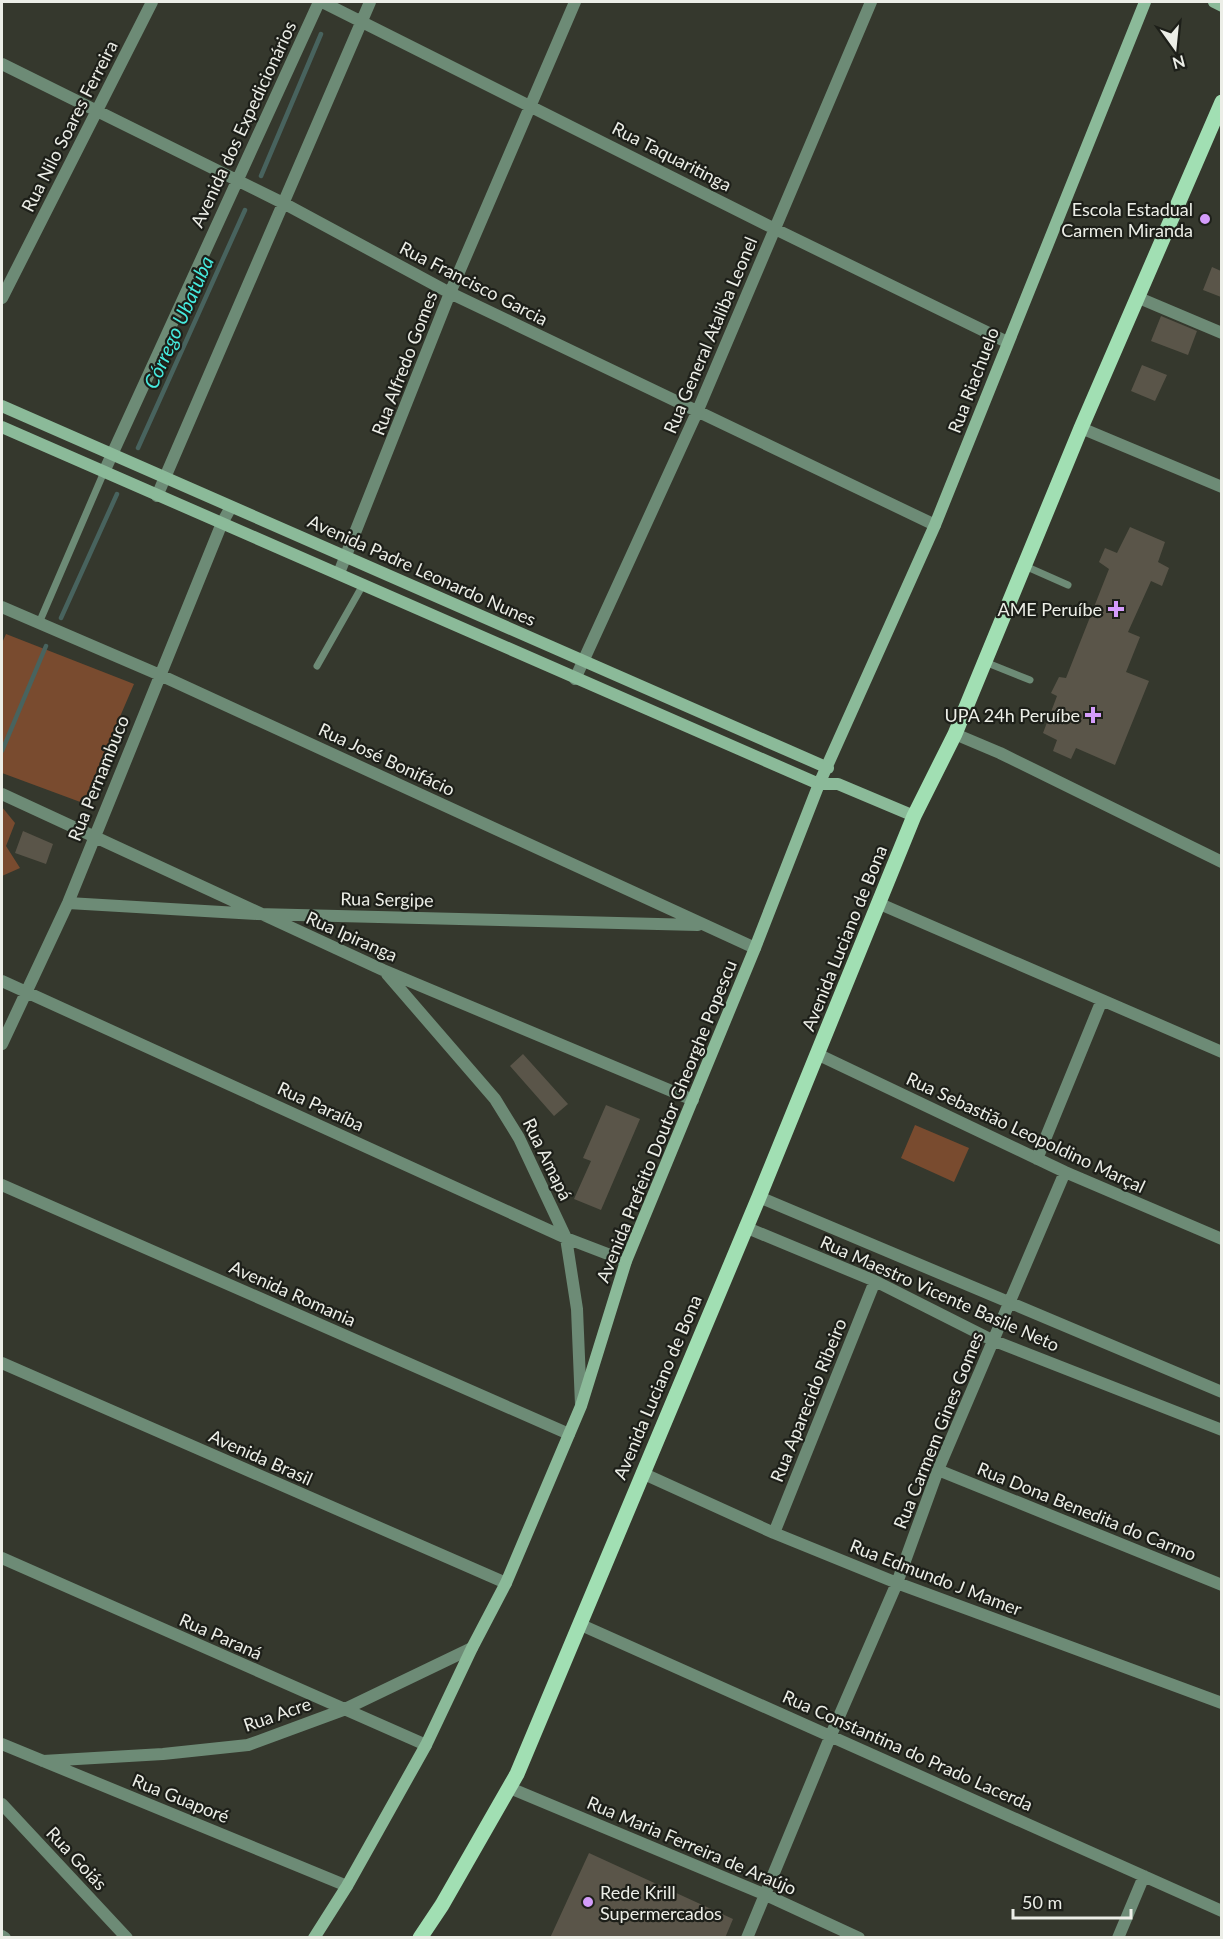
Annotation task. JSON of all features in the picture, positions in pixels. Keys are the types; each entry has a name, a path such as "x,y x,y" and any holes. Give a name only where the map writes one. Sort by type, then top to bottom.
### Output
{"main road":[{"name":"Rua Riachuelo","path":"828,768 935,525 1145,2"},
{"path":"1214,2 1221,6"},
{"name":"Avenida Luciano de Bona","path":"420,1938 510,1788 744,1227 759,1197 914,816 955,734 1081,428 1139,298 1221,102"},
{"name":"Avenida Padre Leonardo Nunes","path":"2,406 828,768"},
{"name":"Avenida Padre Leonardo Nunes","path":"2,426 157,496 364,584 574,679 819,784"},
{"path":"828,768 838,783"},
{"name":"Avenida Prefeito Doutor Gheorghe Popescu","path":"314,1938 347,1886 426,1745 506,1583 581,1406 626,1261 755,948 819,784 828,768"},
{"path":"819,784 838,783 914,816"}],"street":[{"name":"Rua Nilo Soares Ferreira","path":"2,298 152,2"},
{"name":"Rua Taquaritinga","path":"321,2 1007,342"},
{"name":"Avenida dos Expedicionários","path":"104,472 321,2"},
{"path":"157,496 285,204 370,2"},
{"name":"Rua Alfredo Gomes","path":"339,573 450,293 575,2"},
{"name":"Rua General Ataliba Leonel","path":"574,679 698,410 871,2"},
{"name":"Rua Francisco Garcia","path":"2,64 285,204 450,293 935,525"},
{"path":"1139,298 1221,333"},
{"path":"1081,428 1221,488"},
{"name":"Rua Pernambuco","path":"2,1044 68,903 222,523 231,507"},
{"name":"Rua José Bonifácio","path":"2,607 160,675 755,948"},
{"path":"955,734 1221,862"},
{"name":"Rua Ipiranga","path":"2,794 94,835 257,914 383,970 693,1100"},
{"name":"Rua Sergipe","path":"68,903 257,914 705,925"},
{"path":"880,904 1221,1052"},
{"name":"Rua Amapá","path":"383,970 495,1099 519,1138 566,1238 577,1309 581,1406"},
{"name":"Rua Paraíba","path":"2,981 566,1238 626,1261"},
{"path":"1037,1159 1102,1000"},
{"name":"Rua Sebastião Leopoldino Marçal","path":"817,1054 1065,1172 1221,1239"},
{"name":"Rua Carmem Gines Gomes","path":"747,1938 897,1583 938,1470 1065,1172"},
{"name":"Avenida Romania","path":"2,1185 569,1434"},
{"name":"Rua Maestro Vicente Basile Neto","path":"759,1197 1221,1392"},
{"name":"Rua Maestro Vicente Basile Neto","path":"744,1227 875,1281 992,1340 1221,1430"},
{"name":"Rua Aparecido Ribeiro","path":"774,1533 875,1281"},
{"name":"Avenida Brasil","path":"2,1363 506,1583"},
{"name":"Rua Dona Benedita do Carmo","path":"938,1470 1221,1585"},
{"name":"Rua Edmundo J Mamer","path":"642,1473 774,1533 897,1583 1221,1702"},
{"name":"Rua Paraná","path":"2,1558 426,1745"},
{"name":"Rua Constantina do Prado Lacerda","path":"579,1624 1221,1911"},
{"name":"Rua Acre","path":"43,1761 163,1754 248,1745 343,1710 472,1648"},
{"name":"Rua Guaporé","path":"2,1744 347,1886"},
{"name":"Rua Maria Ferreira de Araújo","path":"510,1788 766,1895 859,1938"},
{"name":"Rua Goiás","path":"2,1804 127,1938"},
{"path":"1118,1938 1144,1876"}],"lane":[{"name":"Avenida dos Expedicionários","path":"39,623 104,472"},
{"path":"1024,566 1068,585"},
{"path":"317,666 364,584"},
{"path":"985,662 1030,680"}],"shaded area":[{"path":"6,634 134,684 83,803 2,773 2,643"},
{"path":"2,807 15,823 6,846 20,868 2,876"},
{"path":"915,1125 969,1148 954,1182 901,1158"}],"building":[{"path":"1212,267 1221,271 1221,297 1203,290"},
{"path":"1161,316 1197,331 1188,355 1151,341"},
{"path":"1142,365 1167,375 1155,401 1131,391"},
{"path":"1130,527 1165,542 1158,562 1169,568 1162,586 1151,581 1128,632 1140,637 1126,672 1149,681 1115,765 1076,748 1071,759 1053,751 1057,740 1043,733 1057,696 1051,693 1059,677 1066,678 1109,569 1099,562 1105,548 1117,553"},
{"path":"23,831 53,844 46,864 15,853"},
{"path":"523,1054 568,1104 554,1116 510,1066"},
{"path":"606,1105 640,1119 601,1210 574,1199 591,1161 583,1158"},
{"path":"589,1853 733,1919 725,1938 550,1938"}],"waterway":[{"name":"Córrego Ubatuba","path":"261,176 321,34"},
{"name":"Córrego Ubatuba","path":"138,448 245,210"},
{"name":"Córrego Ubatuba","path":"61,618 117,494"},
{"name":"Córrego Ubatuba","path":"2,751 46,646"}],"place":[{"name":"Escola Estadual Carmen Miranda","path":"1205,219"},
{"name":"AME Peruíbe","path":"1116,609"},
{"name":"UPA 24h Peruíbe","path":"1093,715"},
{"name":"Rede Krill Supermercados","path":"588,1902"}]}
